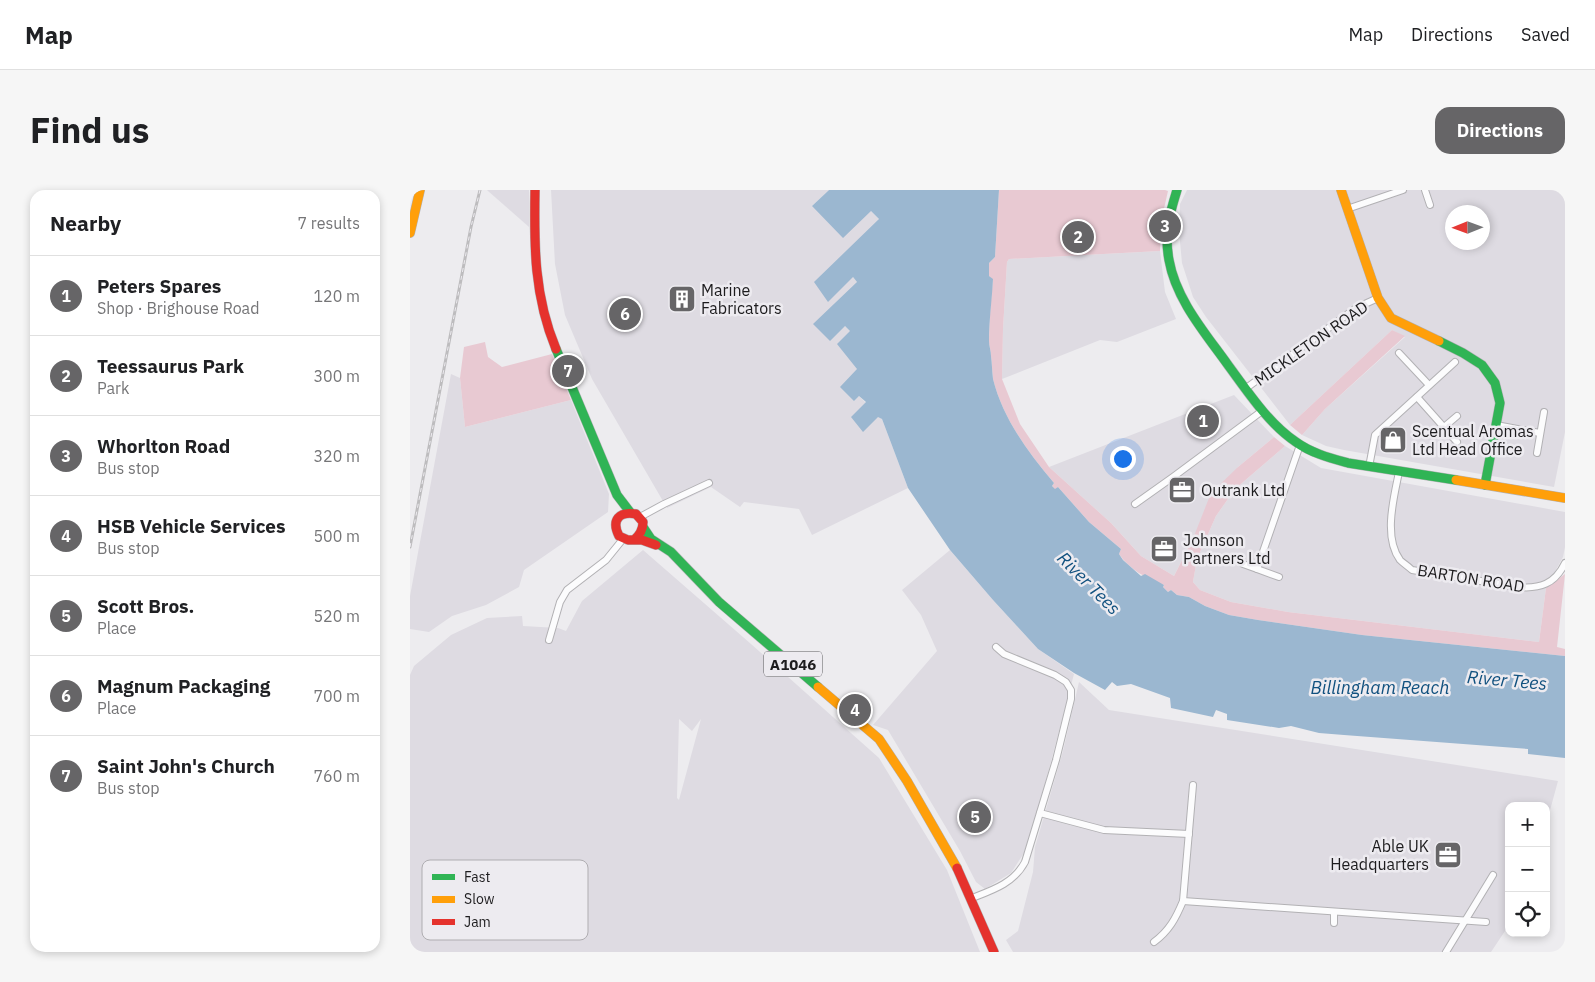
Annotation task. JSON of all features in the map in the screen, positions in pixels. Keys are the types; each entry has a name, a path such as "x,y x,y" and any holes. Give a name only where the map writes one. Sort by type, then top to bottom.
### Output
{"main road":[{"path":"410,233 418,206 420,190"},
{"path":"535,190 534,225 537,278 547,326 587,427 611,477 619,501 630,512 640,517"},
{"path":"1177,190 1170,208 1167,238 1169,262 1175,283 1192,315 1245,389 1262,410 1289,437 1300,445 1326,458 1369,467 1565,498"},
{"path":"1341,190 1378,298 1391,318 1463,352 1482,365 1495,383 1500,403 1485,485"},
{"path":"616,494 616,532 623,539"},
{"path":"616,521 622,514 630,512"},
{"name":"A1046","path":"640,517 651,539 671,552 720,602 880,739 957,867 993,950"},
{"path":"634,540 642,532 643,526"},
{"name":"A1046","path":"623,539 642,540 661,546"}],"street":[{"path":"1348,209 1403,190"},
{"path":"1424,190 1430,205"},
{"name":"MICKLETON ROAD","path":"1245,389 1356,308 1378,298"},
{"path":"1399,353 1429,385"},
{"path":"1369,467 1375,435 1455,362"},
{"path":"1417,397 1457,442"},
{"path":"1135,504 1262,410"},
{"path":"1537,453 1544,412"},
{"path":"1444,427 1457,416"},
{"path":"1496,425 1540,433"},
{"path":"1257,569 1300,445"},
{"name":"BARTON ROAD","path":"1399,472 1390,528 1395,550 1401,561 1412,570 1531,588 1544,586 1561,572 1565,563"},
{"path":"640,517 709,483"},
{"path":"549,640 560,602 567,590 606,560 623,539"},
{"path":"1243,564 1279,577"},
{"path":"972,898 1012,880 1020,872 1025,862 1056,760 1071,699 1070,690 1066,682 1056,675 1004,654 996,647"},
{"path":"1154,942 1166,933 1177,916 1183,901 1193,785"},
{"path":"1040,813 1104,830 1189,834"},
{"path":"1446,952 1494,875"},
{"path":"1183,901 1486,922"},
{"path":"1334,912 1334,923"},
{"path":"1457,920 1459,932"}],"shaded area":[{"path":"529,190 529,227 488,191"},
{"path":"551,190 829,190 812,206 871,211 879,219 853,277 857,282 845,326 850,331 857,369 854,401 859,396 882,419 908,488 812,535 799,509 744,502 740,507 711,487 667,508 592,379 565,315 555,264"},
{"path":"999,190 1168,191 1161,222 1160,251 1009,259 1007,262 1002,379 1020,424 1049,467 1111,523 1141,556 1174,576 1194,536 1211,493 1274,437 1285,446 1235,489 1216,516 1197,559 1193,582 1200,590 1231,602 1288,612 1539,642 1546,588 1565,574 1557,647 1565,649 1565,656 1362,635 1229,615 1205,606 1189,597 1177,595 1171,590 1168,592 1163,587 1164,585 1133,569 1119,554 1121,549 1089,522 1058,487 1055,490 1052,486 1054,483 1017,434 997,394 993,379 989,343 993,280 989,276 989,263 995,257"},
{"path":"1187,190 1565,190 1565,432 1554,487 1344,450 1326,446 1302,435 1325,409 1405,337 1392,330 1290,425 1206,317 1193,297 1182,263 1179,231 1180,204"},
{"path":"1160,251 1165,292 1176,319 1117,342 1100,340 1002,379 1003,329 1007,262 1009,259"},
{"path":"1392,330 1405,336 1325,409 1302,435 1290,425"},
{"path":"485,342 488,357 502,367 552,354 571,400 465,427 460,378 464,347"},
{"path":"451,374 460,378 465,427 571,400 609,494 608,512 524,570 519,587 486,605 452,616 429,632 410,629 410,596"},
{"path":"1234,395 1274,437 1238,467 1194,536 1174,576 1141,556 1111,523 1049,467"},
{"path":"1285,446 1321,468 1565,512 1565,547 1563,557 1546,588 1539,642 1288,612 1231,602 1200,590 1193,582 1197,559 1216,516 1235,489"},
{"path":"643,550 879,758 947,870 980,952 410,952 410,675 414,666 451,635 487,618 522,616 523,626 558,628 566,631 582,601","holes":["679,719 692,731 701,719 679,800 677,798"]},
{"path":"950,550 1038,649 1074,674 1043,792 1024,853 1011,873 985,889 976,882 960,851 888,730 873,725 937,651 921,615 902,590"},
{"path":"1079,682 1109,710 1558,781 1550,810 1550,802 1505,802 1505,931 1491,952 1013,952 1006,940 1018,931 1033,872 1035,847 1063,751"}],"water":[{"path":"829,190 999,190 995,257 989,263 989,276 993,279 989,343 993,379 997,394 1018,434 1054,483 1052,486 1055,489 1058,487 1089,522 1121,549 1119,554 1123,560 1141,576 1145,574 1164,585 1163,587 1168,592 1171,590 1177,595 1189,597 1205,606 1229,615 1362,635 1565,656 1565,758 1528,754 1528,749 1319,733 1291,726 1279,728 1227,720 1227,714 1216,710 1213,717 1171,708 1170,698 1131,684 1117,686 1112,682 1105,690 1074,673 1038,649 950,550 908,488 882,419 878,417 863,432 851,417 866,402 859,396 854,401 840,387 857,369 837,344 850,331 845,326 830,341 813,324 857,282 853,277 828,302 814,282 879,219 871,211 843,238 812,206"}],"railway":[{"path":"410,547 471,227 480,190"}],"traffic: fast":[{"path":"1177,190 1170,216 1167,241 1169,260 1178,289 1202,329 1251,396 1276,426 1302,446 1334,459 1348,463 1456,480"},
{"path":"1439,341 1482,365 1495,383 1500,403 1485,485"},
{"path":"556,349 617,495 630,512"},
{"path":"643,527 651,539 671,552 719,602 818,687"}],"traffic: slow":[{"path":"410,233 420,190"},
{"path":"1341,190 1378,298 1391,318 1439,341"},
{"path":"1456,480 1565,498"},
{"path":"818,687 879,739 907,781 957,868"}],"traffic: jam":[{"path":"535,190 535,251 539,290 543,310 556,349"},
{"path":"634,540 636,538 638,536 641,532 643,522 636,514 621,515 616,521 619,536 628,540 642,540 656,545"},
{"path":"957,868 994,952"}],"place":[{"name":"Whorlton Road","path":"1165,226"},
{"name":"Teessaurus Park","path":"1078,237"},
{"name":"Marine Fabricators","path":"682,299"},
{"name":"Magnum Packaging","path":"625,314"},
{"name":"Saint John's Church","path":"568,371"},
{"name":"Peters Spares","path":"1203,421"},
{"name":"Scentual Aromas Ltd Head Office","path":"1393,440"},
{"name":"Outrank Ltd","path":"1182,490"},
{"name":"Johnson Partners Ltd","path":"1164,549"},
{"name":"HSB Vehicle Services","path":"855,710"},
{"name":"Scott Bros.","path":"975,817"},
{"name":"Able UK Headquarters","path":"1448,855"}],"water label":[{"name":"River Tees","path":"1089,583"},
{"name":"River Tees","path":"1507,680"},
{"name":"Billingham Reach","path":"1380,687"}]}
